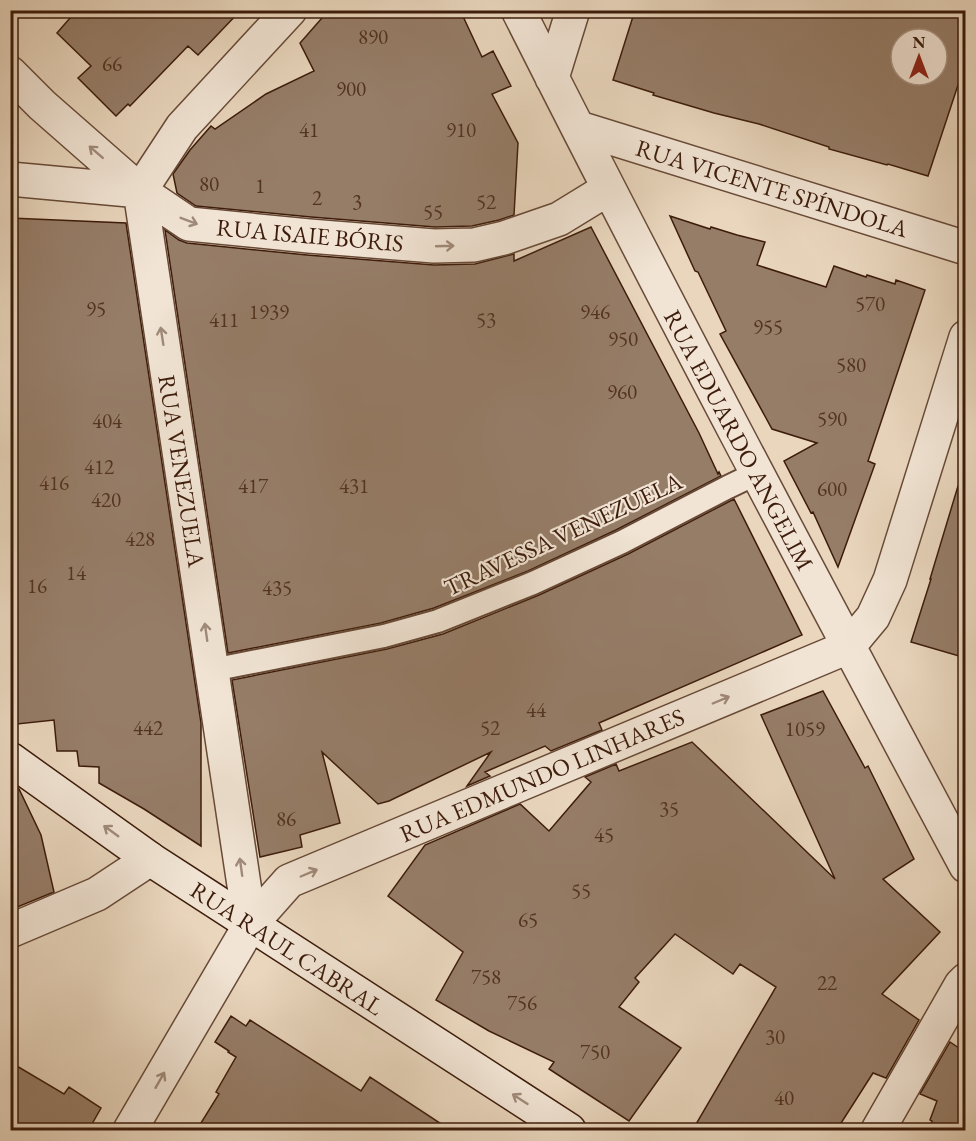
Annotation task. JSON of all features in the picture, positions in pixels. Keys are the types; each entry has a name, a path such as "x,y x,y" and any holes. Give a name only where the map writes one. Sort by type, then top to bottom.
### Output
{"street":[{"path":"10,73 42,105 140,190 182,127 290,10"},
{"name":"RUA EDUARDO ANGELIM","path":"518,10 608,189 757,474 966,866"},
{"path":"552,78 573,10"},
{"name":"RUA VICENTE SPÍNDOLA","path":"579,128 966,248"},
{"name":"RUA ISAIE BÓRIS","path":"10,179 140,190 189,224 309,237 434,246 474,245 504,238 559,219 608,189"},
{"name":"RUA VENEZUELA","path":"140,190 250,924"},
{"path":"848,647 873,617 890,580 966,337"},
{"name":"RUA EDMUNDO LINHARES","path":"130,1131 250,924 289,881 848,647"},
{"name":"RUA RAUL CABRAL","path":"10,759 150,859 569,1131"},
{"path":"10,931 97,894 150,859"},
{"path":"878,1131 955,995 966,980"}],"lane":[{"name":"TRAVESSA VENEZUELA","path":"212,670 384,636 438,621 533,583 622,542 757,474"}],"building":[{"path":"77,10 241,10 198,55 188,46 130,106 128,104 116,116 78,78 91,66 57,33"},
{"path":"329,10 460,10 482,57 493,51 511,86 492,94 518,143 514,215 472,226 435,227 196,206 177,193 173,174 211,126 215,129 266,94 314,71 300,43"},
{"path":"635,10 966,10 966,85 959,82 928,176 829,149 829,147 759,124 653,95 654,93 613,80"},
{"path":"670,216 710,229 711,227 765,242 757,265 826,287 834,266 866,277 867,275 895,284 896,280 925,290 868,461 875,464 838,567 813,512 811,513 784,461 817,443 772,429 720,334 726,331"},
{"path":"10,218 126,223 201,723 201,846 99,783 99,767 79,766 77,751 57,751 54,720 17,724 10,677"},
{"path":"591,227 721,476 616,530 528,571 434,608 381,623 228,653 165,230 187,243 434,265 475,264 514,254 514,261"},
{"path":"958,486 966,487 966,658 911,642"},
{"path":"734,499 802,635 599,723 602,730 551,751 545,746 485,772 490,776 467,786 491,752 389,801 378,804 322,752 340,823 300,835 302,847 260,857 232,680 387,649 443,634 539,595 628,554"},
{"path":"823,691 865,768 868,766 914,859 883,879 940,932 882,994 919,1020 886,1078 873,1073 836,1131 692,1131 776,987 740,964 733,974 675,934 635,978 639,982 619,1007 681,1048 629,1121 549,1069 554,1062 489,1031 436,1000 463,952 388,896 425,845 520,804 549,831 591,782 585,777 616,764 619,771 692,742 835,879 761,715"},
{"path":"10,782 19,789 41,835 54,892 10,910"},
{"path":"231,1016 246,1026 250,1020 361,1091 370,1077 452,1131 196,1131 219,1094 216,1092 236,1057 215,1042"},
{"path":"965,1035 966,1131 928,1131 937,1101 920,1094 950,1042 959,1048"},
{"path":"10,1062 64,1094 69,1087 101,1108 88,1131 10,1131"}]}
